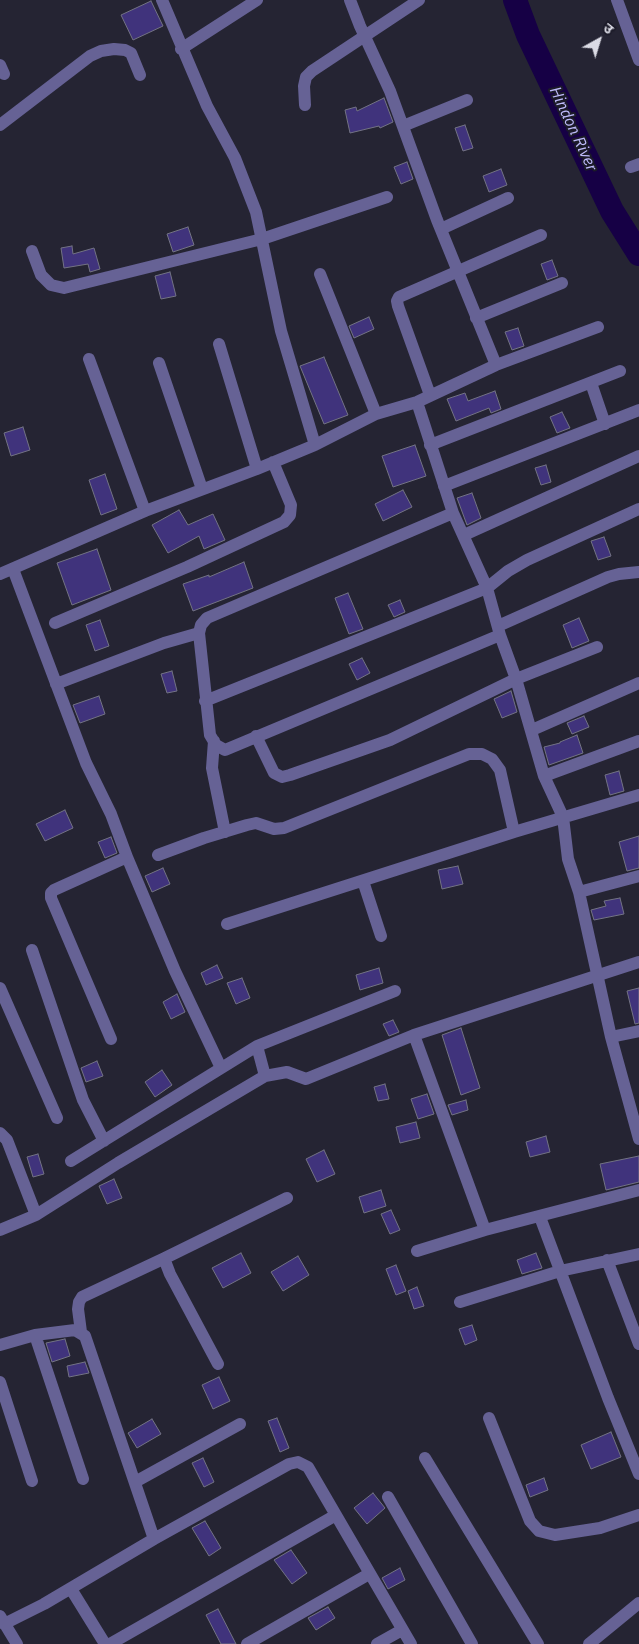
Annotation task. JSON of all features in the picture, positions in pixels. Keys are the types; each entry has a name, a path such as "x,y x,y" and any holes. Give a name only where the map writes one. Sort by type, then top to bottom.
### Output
{"street":[{"path":"162,0 181,49 207,106 235,158 256,212 280,331 315,445"},
{"path":"181,49 257,0"},
{"path":"350,0 364,36 390,91 441,228 496,365"},
{"path":"305,104 304,86 306,77 312,71 419,0"},
{"path":"616,0 638,56"},
{"path":"0,125 90,56 101,51 114,49 125,50 131,53 140,76"},
{"path":"403,126 467,100"},
{"path":"32,251 41,275 51,285 64,288 262,238 386,197"},
{"path":"441,228 508,198"},
{"path":"430,395 397,300 400,297 541,235"},
{"path":"320,274 376,414"},
{"path":"476,318 562,283"},
{"path":"0,574 145,511 202,488 258,469 315,445 376,414 417,402 496,365 598,327"},
{"path":"219,344 258,469"},
{"path":"89,359 145,511"},
{"path":"159,363 202,488"},
{"path":"430,445 620,371"},
{"path":"591,383 606,424"},
{"path":"417,402 453,513 488,588 499,631 532,730 544,776 563,817 568,859 579,892 611,1038 637,1123 639,1139"},
{"path":"444,486 638,410"},
{"path":"464,535 639,456"},
{"path":"55,623 187,567 284,522 290,515 291,505 273,462"},
{"path":"205,701 488,588 508,571 527,560 639,509"},
{"path":"453,513 207,618 201,625 199,632 210,735 216,746 225,750 499,631 608,577 639,572"},
{"path":"13,569 86,763 111,814 127,857 175,970 221,1068"},
{"path":"56,684 164,643 199,632"},
{"path":"256,736 274,773 282,777 290,775 390,740 516,679 596,647"},
{"path":"532,730 639,683"},
{"path":"214,741 212,768 225,832"},
{"path":"544,776 639,741"},
{"path":"158,855 204,838 256,823 274,829 284,828 469,754 482,754 492,759 500,770 514,832"},
{"path":"227,924 514,832 639,795"},
{"path":"111,1039 51,898 51,893 127,857"},
{"path":"579,892 639,876"},
{"path":"363,881 381,936"},
{"path":"32,950 83,1100 104,1141"},
{"path":"0,1230 36,1215 118,1163 265,1076 286,1072 306,1079 414,1035 639,962"},
{"path":"0,988 57,1118"},
{"path":"71,1161 257,1046 395,991"},
{"path":"611,1038 639,1031"},
{"path":"414,1035 485,1230"},
{"path":"257,1046 265,1076"},
{"path":"0,1133 7,1140 36,1215"},
{"path":"418,1251 485,1230 639,1190"},
{"path":"154,1540 86,1339 81,1332 79,1302 82,1297 287,1198"},
{"path":"540,1217 608,1398 639,1474"},
{"path":"460,1302 560,1271 639,1254"},
{"path":"165,1258 170,1274 218,1364"},
{"path":"607,1260 639,1344"},
{"path":"0,1345 35,1335 75,1330 81,1332"},
{"path":"35,1335 83,1479"},
{"path":"0,1382 32,1482"},
{"path":"489,1418 530,1521 539,1532 555,1535 591,1529 639,1515"},
{"path":"135,1482 240,1424"},
{"path":"425,1458 538,1644"},
{"path":"17,1644 2,1620 44,1604 289,1464 298,1462 308,1467 411,1644"},
{"path":"388,1497 472,1644"},
{"path":"110,1644 336,1515"},
{"path":"247,1644 369,1574"},
{"path":"71,1588 106,1644"},
{"path":"589,1644 639,1603"},
{"path":"377,1644 402,1630"}],"building":[{"path":"151,1 163,26 133,40 121,15"},
{"path":"384,98 393,122 380,128 379,126 350,133 345,110 356,107 357,111"},
{"path":"465,125 473,148 463,151 455,128"},
{"path":"407,162 413,179 401,184 394,167"},
{"path":"501,169 507,185 489,192 483,176"},
{"path":"188,227 194,245 173,252 167,234"},
{"path":"72,246 73,254 94,248 100,269 90,272 88,264 64,268 61,248"},
{"path":"552,260 558,276 547,280 541,264"},
{"path":"170,272 176,296 161,299 155,276"},
{"path":"369,317 374,329 354,338 349,326"},
{"path":"518,328 524,346 512,350 505,332"},
{"path":"324,357 348,415 324,424 300,366"},
{"path":"495,391 501,409 491,413 489,408 456,421 447,399 465,393 468,401"},
{"path":"562,412 570,428 557,433 550,417"},
{"path":"23,427 30,450 11,456 4,433"},
{"path":"415,445 426,476 393,487 382,456"},
{"path":"546,465 551,482 541,485 535,468"},
{"path":"105,474 117,509 101,515 89,480"},
{"path":"403,490 412,507 383,521 375,504"},
{"path":"472,493 481,518 467,525 457,498"},
{"path":"179,510 188,525 213,514 225,540 204,549 199,536 168,553 152,525"},
{"path":"604,537 611,556 598,560 591,541"},
{"path":"97,549 111,590 72,605 57,563"},
{"path":"244,562 253,588 193,611 183,584 209,575 209,577"},
{"path":"348,593 363,629 349,634 335,598"},
{"path":"400,600 405,612 394,617 388,605"},
{"path":"579,618 589,641 572,648 563,625"},
{"path":"100,620 109,646 95,651 86,625"},
{"path":"362,658 370,673 357,680 349,664"},
{"path":"172,671 177,691 167,693 161,674"},
{"path":"511,691 517,712 502,718 494,699"},
{"path":"99,696 105,714 80,723 73,705"},
{"path":"584,716 589,727 572,734 567,723"},
{"path":"577,735 583,753 549,765 544,747 560,743"},
{"path":"619,771 624,791 610,795 605,775"},
{"path":"65,810 73,828 45,841 36,824"},
{"path":"639,836 639,868 627,871 619,842"},
{"path":"111,837 117,853 105,858 98,842"},
{"path":"458,866 463,884 442,889 438,870"},
{"path":"163,868 170,884 152,892 145,876"},
{"path":"620,898 624,914 594,920 591,910 606,906 604,901"},
{"path":"217,965 223,978 206,985 201,973"},
{"path":"379,968 383,983 360,990 356,975"},
{"path":"242,978 250,998 236,1004 227,983"},
{"path":"639,988 639,1023 635,1024 627,991"},
{"path":"177,994 185,1012 171,1019 163,1002"},
{"path":"393,1020 399,1032 389,1036 383,1024"},
{"path":"461,1028 480,1088 461,1095 442,1035"},
{"path":"97,1061 103,1076 86,1082 81,1068"},
{"path":"162,1070 172,1085 155,1097 145,1082"},
{"path":"385,1084 389,1099 378,1101 374,1087"},
{"path":"427,1094 434,1114 418,1119 411,1099"},
{"path":"466,1100 468,1110 452,1115 448,1105"},
{"path":"416,1122 420,1138 400,1143 396,1127"},
{"path":"546,1136 550,1152 530,1157 526,1142"},
{"path":"324,1150 335,1174 317,1182 306,1159"},
{"path":"38,1154 44,1174 33,1177 27,1157"},
{"path":"639,1156 639,1182 606,1190 600,1164"},
{"path":"114,1179 122,1198 107,1204 99,1186"},
{"path":"381,1190 386,1206 364,1213 359,1197"},
{"path":"391,1210 400,1230 390,1234 381,1214"},
{"path":"241,1253 251,1273 223,1288 212,1268"},
{"path":"536,1253 542,1268 522,1274 517,1260"},
{"path":"298,1256 309,1275 283,1291 271,1272"},
{"path":"396,1265 406,1291 396,1295 386,1269"},
{"path":"417,1287 424,1306 414,1309 408,1291"},
{"path":"472,1325 477,1340 465,1345 459,1329"},
{"path":"65,1339 70,1356 52,1362 46,1343"},
{"path":"85,1362 89,1373 69,1377 67,1366"},
{"path":"219,1377 230,1401 213,1409 202,1385"},
{"path":"277,1418 289,1448 280,1452 268,1421"},
{"path":"152,1419 161,1434 137,1448 128,1433"},
{"path":"611,1432 621,1457 591,1469 581,1445"},
{"path":"203,1458 214,1482 204,1487 192,1463"},
{"path":"544,1478 548,1490 530,1497 526,1485"},
{"path":"373,1493 385,1508 367,1524 354,1508"},
{"path":"205,1521 221,1548 209,1556 192,1528"},
{"path":"291,1550 307,1573 292,1584 274,1560"},
{"path":"400,1568 405,1580 388,1589 382,1578"},
{"path":"328,1607 335,1618 316,1630 308,1618"},
{"path":"218,1609 236,1644 221,1644 206,1615"}],"waterway":[{"name":"Hindon River","path":"515,0 528,35 612,211 639,254"}]}
